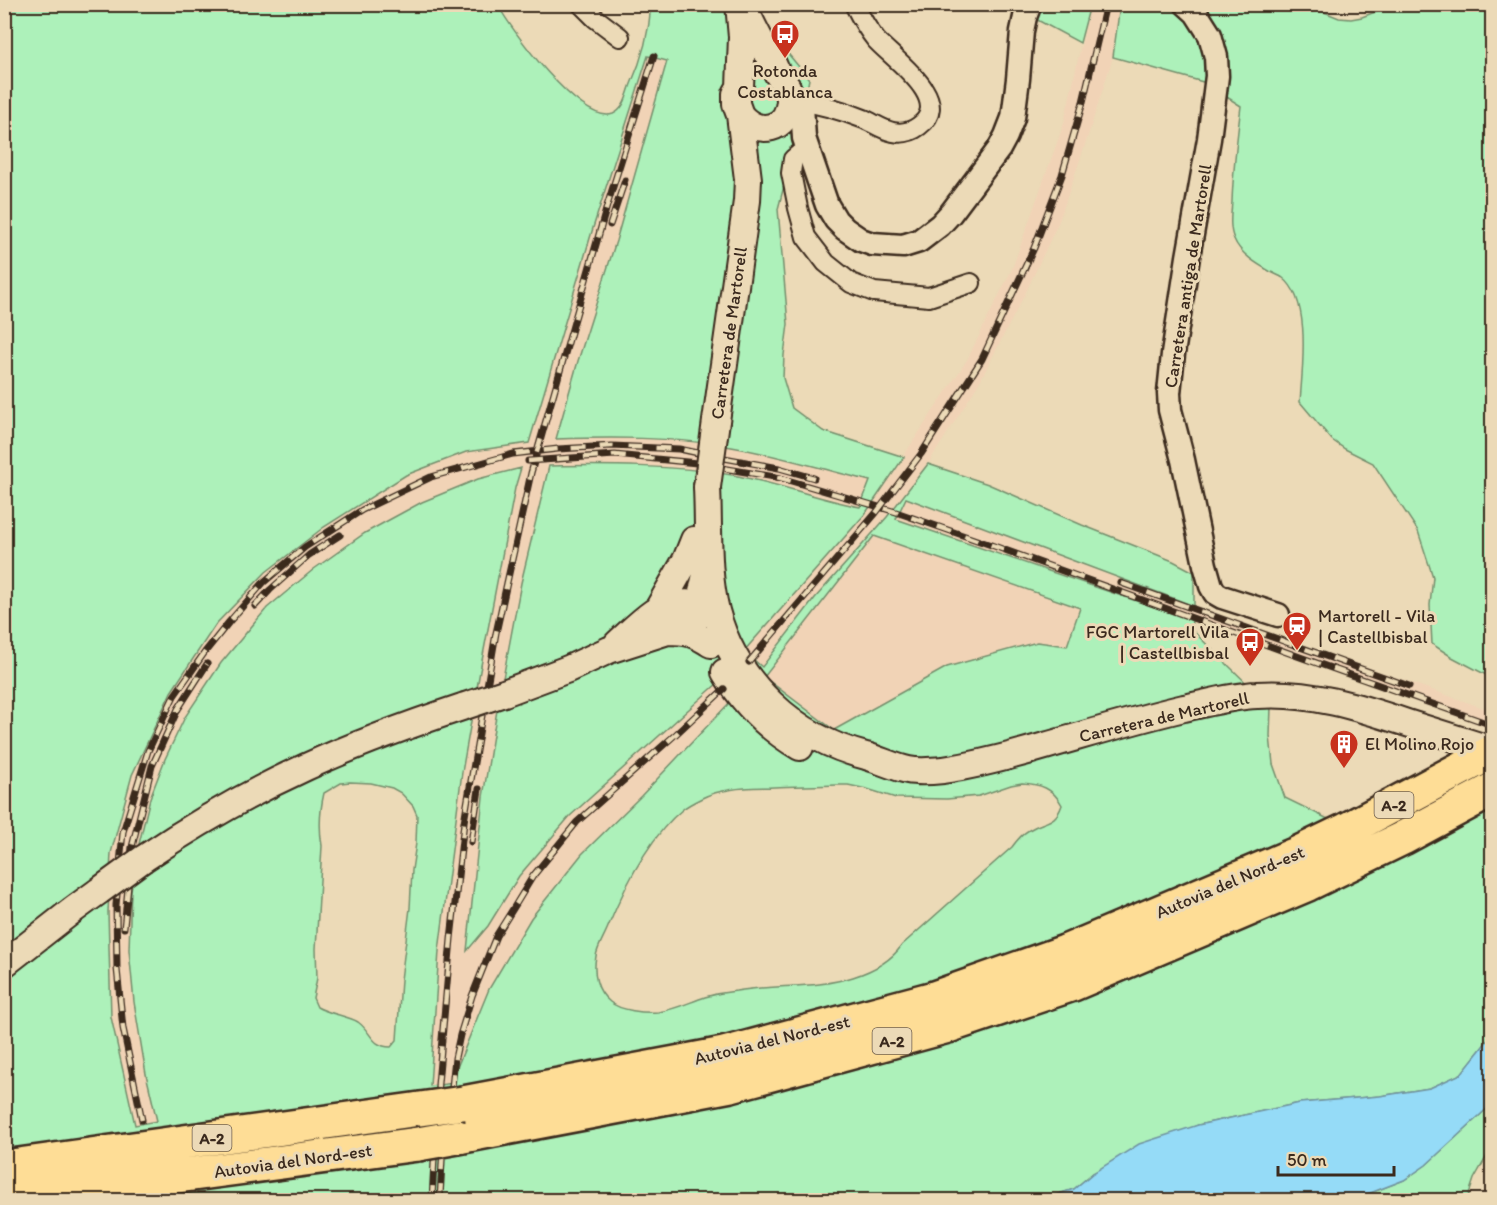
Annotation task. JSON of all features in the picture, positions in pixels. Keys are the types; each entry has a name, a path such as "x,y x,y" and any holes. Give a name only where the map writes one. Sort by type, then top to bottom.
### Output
{"highway":[{"name":"Autovia del Nord-est","path":"4,1199 458,1137 731,1085 948,1026 1073,984 1301,870 1346,831 1492,751"},
{"name":"Autovia del Nord-est","path":"4,1167 463,1103 724,1054 934,998 1301,870 1403,838 1492,790"}],"main road":[{"path":"740,4 742,37 740,87"},
{"path":"740,4 788,89 790,97 788,112 783,120 773,126 764,128 750,125 740,115"},
{"path":"748,179 736,94 744,80 756,74 770,74 788,89"},
{"path":"748,179 758,149 773,126"},
{"name":"Carretera de Martorell","path":"707,487 747,201 748,179"},
{"path":"662,621 694,540 707,487"},
{"path":"707,487 709,562 717,612 737,661 752,682 776,707"},
{"path":"694,540 695,578 699,605 711,644 727,676 749,706 768,725 787,739 818,757 838,765 875,773 910,770"},
{"path":"699,605 709,562"},
{"path":"4,964 142,860 214,814 306,767 395,730 504,693 568,669 609,650 632,644 680,604 690,602 705,609 733,669 751,693 776,707"},
{"path":"662,621 682,631 697,635 711,644"},
{"name":"Carretera de Martorell","path":"776,707 800,728 835,747 910,770 940,770 966,766 1200,705 1235,697 1279,694 1329,700 1356,707 1492,751"}],"street":[{"path":"581,4 620,37"},
{"path":"788,89 818,104 839,110 892,132 904,133 922,124 930,105 929,96 922,85 875,39 854,4"},
{"path":"788,89 802,106 806,143 827,205 836,220 861,240 872,244 903,246 919,242 951,213 999,149 1006,136 1013,118 1022,31 1030,4"},
{"name":"Carretera antiga de Martorell","path":"1186,4 1196,13 1210,35 1216,57 1217,76 1209,139 1170,372 1170,410 1211,586 1215,593 1222,597 1278,615"},
{"path":"773,126 806,143"},
{"path":"806,143 793,159 791,173 806,237 826,263 851,283 874,292 929,297 971,283"}],"shaded area":[{"path":"1090,5 1120,5 1113,57 1059,221 1025,294 979,383 928,464 887,517 815,598 761,668 743,651 865,514 967,360 1012,269 1064,123"},
{"path":"648,56 667,61 556,439 600,437 672,440 726,446 781,458 870,481 860,507 734,475 683,468 549,467 467,950 488,926 519,876 570,816 720,681 732,700 582,854 531,918 489,989 456,1070 455,1083 430,1086 439,951 462,772 515,488 521,468 477,479 422,502 365,533 314,569 267,608 221,663 185,717 150,798 131,890 129,950 134,1002 146,1074 157,1121 135,1125 111,1017 108,912 111,853 132,775 171,692 216,624 266,572 324,527 406,475 466,452 529,442 593,228"},
{"path":"905,498 1226,618 1492,711 1492,729 1200,622 896,519"},
{"path":"874,536 1080,608 1067,646 1037,642 947,667 834,731 764,677"}],"green space":[{"path":"4,5 498,5 532,53 566,91 599,114 613,114 623,105 639,64 647,36 651,5 757,5 761,21 809,79 801,121 778,209 788,324 783,378 792,408 823,431 904,457 865,514 744,651 762,667 815,598 887,517 928,464 988,484 1173,561 1194,572 1194,606 906,498 896,519 1192,620 1191,629 1271,707 1270,736 1273,764 1285,798 1326,818 1412,842 1445,792 1492,753 1492,1035 1461,1074 1430,1088 1380,1096 1300,1103 1198,1125 1093,1173 1074,1189 1040,1200 5,1200","holes":["648,56 667,61 556,439 663,439 705,443 762,453 870,481 860,507 748,478 709,472 640,466 549,466 521,583 497,710 483,797 467,951 488,926 519,876 570,816 719,682 732,700 582,854 531,918 489,989 456,1070 455,1083 430,1086 439,951 462,772 515,488 521,468 478,479 422,502 365,533 314,569 267,608 221,663 185,717 150,798 131,890 129,950 134,1002 146,1074 157,1121 135,1125 111,1017 108,912 111,853 132,775 171,692 216,624 266,572 324,527 406,475 466,452 529,443 593,228","874,536 1080,608 1067,646 1037,642 947,667 834,730 764,677","341,783 371,783 392,788 401,793 413,806 417,815 397,1040 391,1047 375,1042 358,1022 317,1007 313,998 317,978 316,949 322,806 324,793","1022,783 1040,786 1050,791 1062,805 1053,819 1024,833 1012,847 887,961 874,968 839,981 720,993 658,1012 640,1012 620,1008 601,993 595,969 597,952 630,880 649,848 671,820 702,798 710,794 737,789 848,785 896,798 947,799 979,796"]},
{"path":"1012,5 1090,5 1080,43"},
{"path":"1120,5 1307,5 1339,18 1351,19 1375,12 1387,5 1492,5 1492,678 1432,644 1430,605 1433,577 1418,531 1373,463 1332,440 1300,402 1303,337 1298,302 1292,288 1283,278 1255,262 1240,249 1231,230 1233,178 1241,106 1203,82 1113,57"},
{"path":"1492,1104 1492,1147 1474,1179 1467,1200 1352,1200 1404,1180 1426,1165"}],"water":[{"path":"1492,1035 1492,1104 1426,1165 1404,1180 1352,1200 1040,1200 1074,1189 1093,1173 1139,1144 1198,1125 1300,1103 1380,1096 1430,1088 1461,1074"}],"railway":[{"path":"749,662 876,513 921,454 982,359 1034,248 1062,175 1083,102 1106,4"},
{"path":"432,1200 438,1084 464,822 496,633 531,473 607,206 654,56"},
{"path":"610,225 625,180"},
{"path":"142,1120 123,1028 117,969 116,905 123,832 148,751 174,696 229,622 264,582 305,547 362,510 431,477 513,454 558,449 612,446 679,449 698,453"},
{"path":"528,461 615,455 697,463"},
{"path":"724,458 779,468 814,478"},
{"path":"722,468 781,478 896,512 1492,725"},
{"path":"255,606 309,555 340,535"},
{"path":"1121,583 1409,686"},
{"path":"124,928 132,847 152,766 178,709 207,664"},
{"path":"449,1115 455,1058 472,996 496,936 533,876 577,822 724,689"},
{"path":"471,842 479,789"},
{"path":"440,1198 445,1108"}],"place":[{"name":"Rotonda Costablanca","path":"785,60"},
{"name":"Martorell - Vila | Castellbisbal","path":"1297,652"},
{"name":"FGC Martorell Vila | Castellbisbal","path":"1250,668"},
{"name":"El Molino Rojo","path":"1344,770"}]}
